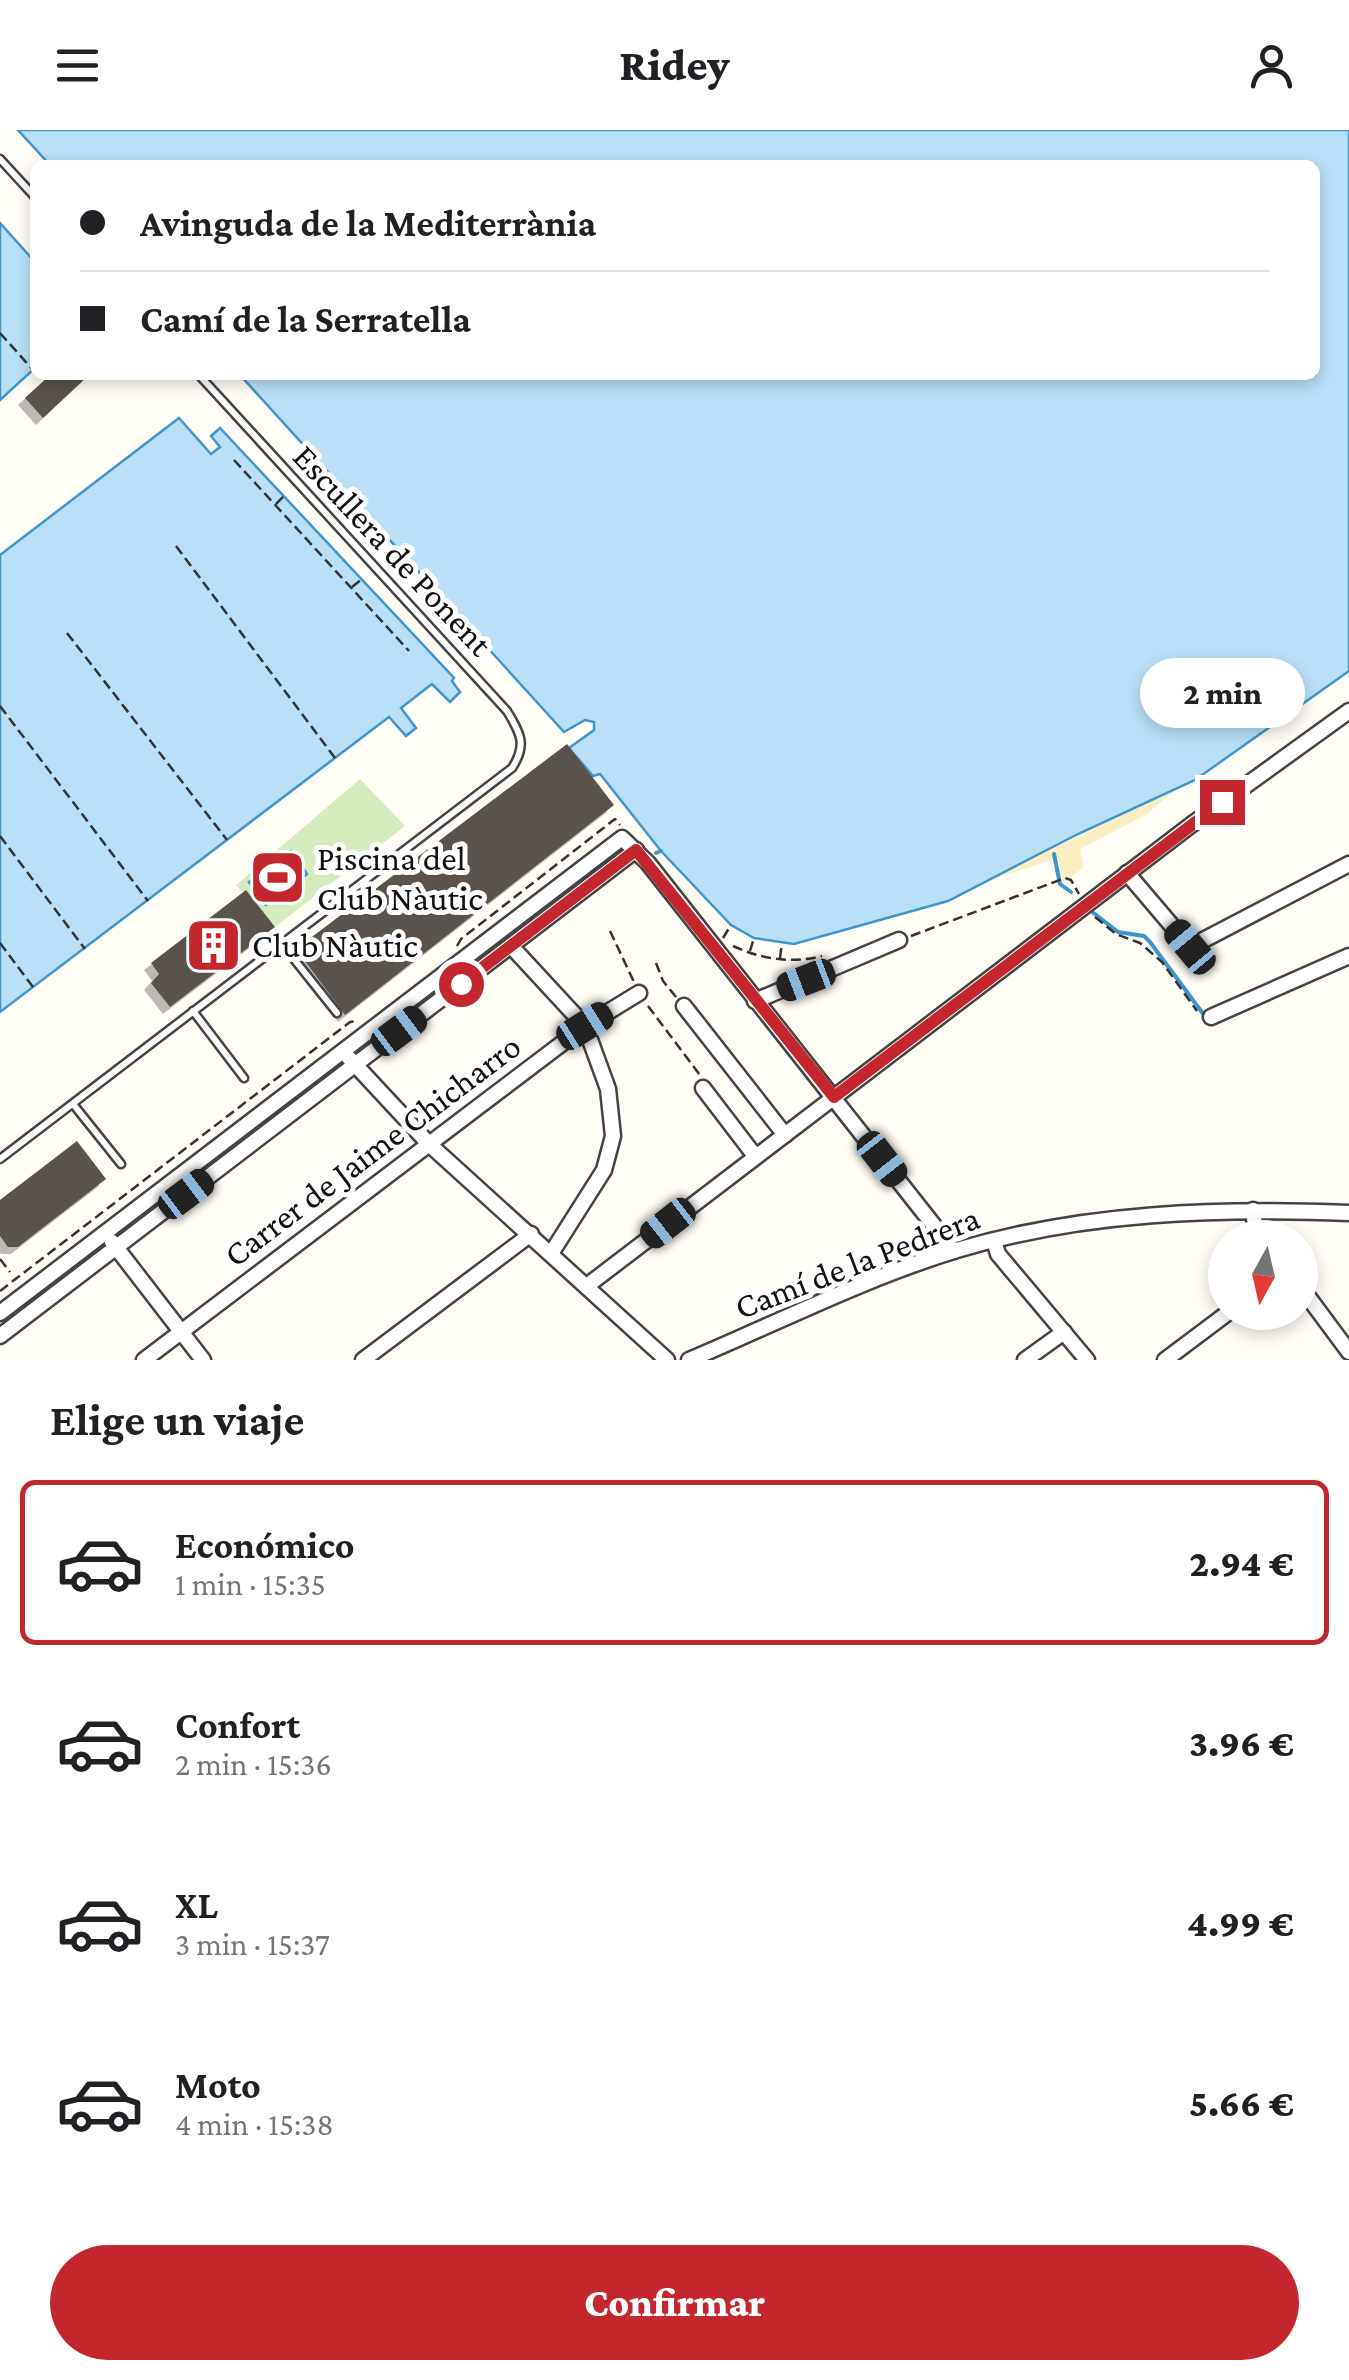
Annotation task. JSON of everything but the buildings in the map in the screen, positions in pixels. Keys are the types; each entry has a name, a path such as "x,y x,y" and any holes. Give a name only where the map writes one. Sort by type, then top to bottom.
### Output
{"street":[{"path":"588,1285 1128,873 1349,711"},
{"path":"0,1314 622,838 636,850 954,1251"},
{"path":"0,1336 636,850"},
{"path":"1128,873 1190,947 1349,864"},
{"path":"755,1002 899,940"},
{"path":"511,946 585,1026 608,1089 613,1136 604,1170 552,1252"},
{"path":"1210,1017 1349,956"},
{"name":"Carrer de Jaime Chicharro","path":"144,1360 585,1026 638,992"},
{"path":"684,1006 785,1135"},
{"path":"342,1051 429,1144 667,1360"},
{"path":"703,1088 755,1156"},
{"path":"1253,1210 1254,1220"},
{"name":"Camí de la Pedrera","path":"689,1360 954,1251 1051,1227 1253,1210 1349,1214"},
{"path":"105,1233 203,1360"},
{"path":"362,1360 531,1234"},
{"path":"994,1240 998,1254 1087,1360"},
{"path":"1318,1310 1349,1352"},
{"path":"1166,1360 1208,1328"},
{"path":"1026,1360 1064,1332"}],"lane":[{"path":"0,159 30,192"},
{"name":"Escullera de Ponent","path":"204,380 508,711 520,732 521,754 512,768 282,944"},
{"path":"0,1159 282,944 337,1014"},
{"path":"193,1011 244,1078"},
{"path":"74,1104 121,1164"}],"path":[{"path":"0,333 30,367"},
{"path":"234,460 409,652"},
{"path":"276,504 285,495"},
{"path":"176,546 335,758"},
{"path":"352,587 362,578"},
{"path":"67,632 228,840"},
{"path":"0,706 148,901"},
{"path":"455,949 461,939 615,818 636,850"},
{"path":"0,836 85,949"},
{"path":"899,940 1065,878 1071,880 1090,914 1116,934 1140,943 1202,1017 1210,1017"},
{"path":"722,939 731,925"},
{"path":"610,932 638,992 707,1084 703,1088"},
{"path":"714,932 750,953 780,959 809,959 828,954"},
{"path":"750,953 754,938"},
{"path":"0,943 33,987"},
{"path":"780,959 782,943"},
{"path":"656,963 663,981 684,1006"},
{"path":"0,1291 350,1022 362,1020"},
{"path":"0,1259 10,1272"}],"green space":[{"path":"360,779 405,826 275,927 236,885"}],"sand":[{"path":"1176,789 1147,814 1080,849 1084,867 1064,882 1058,858 986,881"}],"water":[{"path":"18,130 1349,130 1349,671 1195,780 948,901 794,944 754,938 731,925 661,851 600,774 593,776 569,748 594,730 594,722 585,720 564,732 245,380 1320,380 1320,160 45,160"},
{"path":"0,223 30,256 30,373 0,400"},
{"path":"179,418 211,454 220,447 211,436 220,428 454,678 452,681 460,692 450,702 432,684 401,708 416,728 406,736 389,717 0,1012 0,555"},
{"name":"Piscina del Club Nàutic","path":"291,851 307,874 266,905 249,882"}],"waterway":[{"path":"656,853 661,851"},
{"path":"1054,854 1060,884 1071,892"},
{"path":"1091,911 1118,932 1144,936 1204,1015"}],"place":[{"name":"Piscina del Club Nàutic","path":"278,878"},
{"name":"Club Nàutic","path":"213,945"}],"route":[{"path":"461,984 636,850 834,1097 1222,802"}]}
